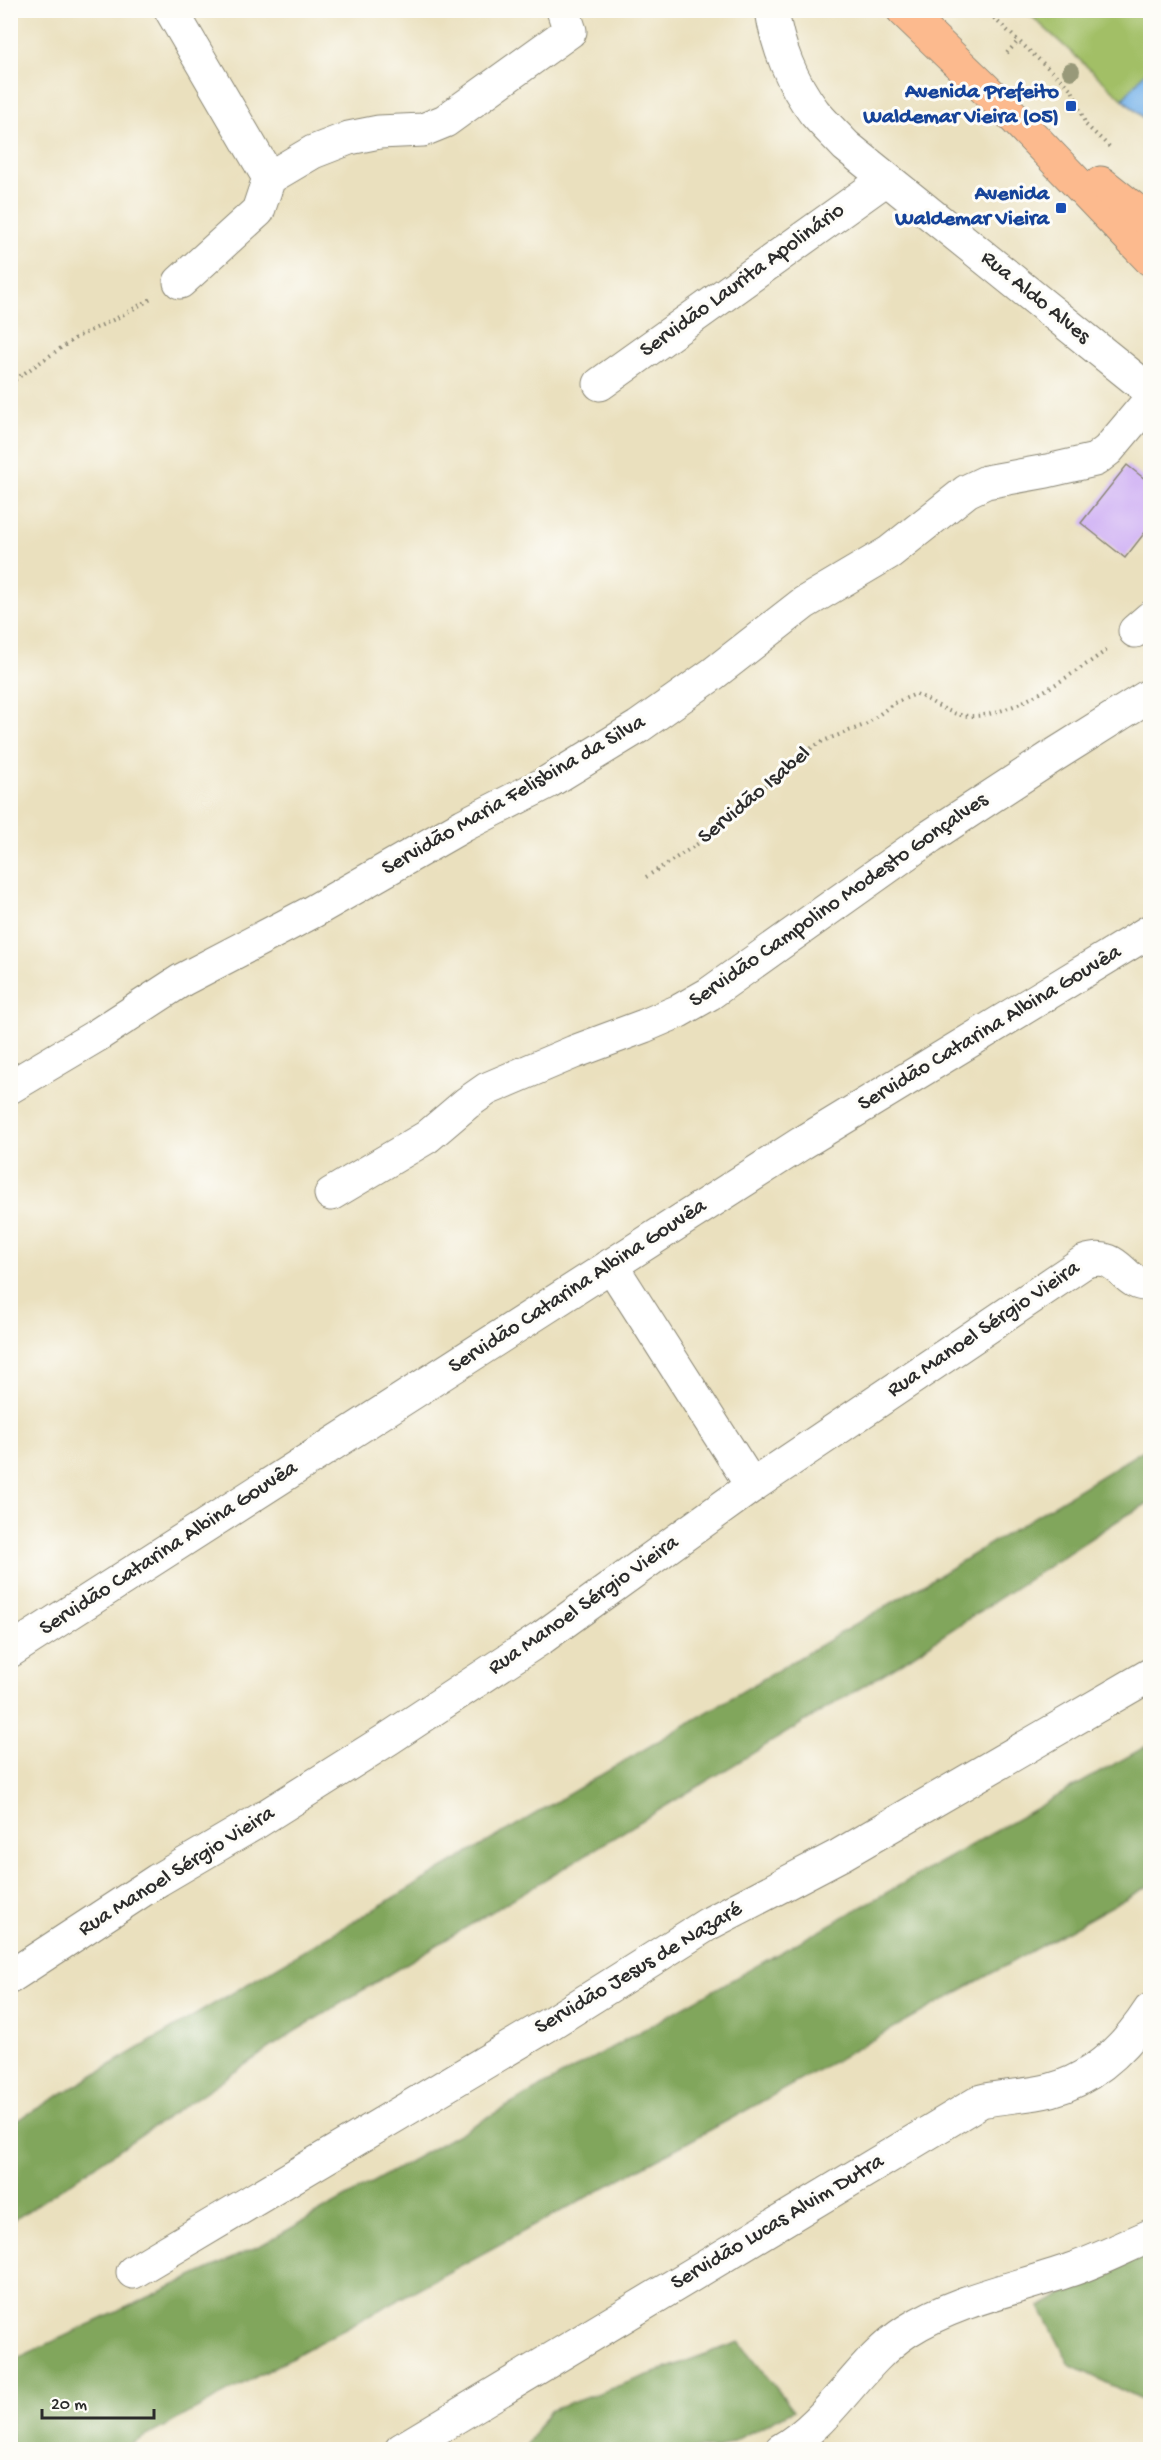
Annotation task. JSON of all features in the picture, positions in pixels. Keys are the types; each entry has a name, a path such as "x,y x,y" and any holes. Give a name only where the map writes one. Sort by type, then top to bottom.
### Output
{"main road":[{"path":"903,10 1007,110 1150,259"},
{"path":"1007,110 1150,222"}],"street":[{"path":"171,10 269,178"},
{"name":"Rua Aldo Alves","path":"772,10 775,31 794,79 815,113 846,146 1150,391"},
{"path":"180,282 258,211 269,178 313,152 349,138 379,132 423,130 445,121 567,21"},
{"name":"Servidão Laurita Apolinário","path":"600,384 886,179"},
{"name":"Servidão Maria Felisbina da Silva","path":"10,1087 96,1036 182,980 312,912 464,825 548,782 639,727 713,674 804,603 890,552 967,491 986,482 1095,460 1108,450 1150,400"},
{"name":"Servidão Campolino Modesto Gonçalves","path":"331,1194 427,1137 487,1089 574,1052 644,1026 679,1011 709,994 931,836 1150,695"},
{"name":"Servidão Catarina Albina Gouvêa","path":"10,1651 802,1143 1150,931"},
{"name":"Rua Manoel Sérgio Vieira","path":"10,1977 514,1656 752,1486 1084,1262 1103,1258 1114,1263 1137,1283 1150,1284"},
{"path":"611,1265 752,1486"},
{"name":"Servidão Jesus de Nazaré","path":"133,2272 551,2023 708,1924 840,1855 1150,1675"},
{"name":"Servidão Lucas Alvim Dutra","path":"401,2450 981,2101 1051,2090 1079,2078 1112,2058 1134,2036 1150,2010"},
{"path":"781,2450 792,2444 831,2408 879,2353 908,2331 953,2307 1072,2270 1150,2236"}],"path":[{"path":"985,10 1072,90 1086,125 1118,154"},
{"path":"1006,53 1018,41"},
{"path":"10,383 77,337 115,319 180,282"},
{"name":"Servidão Isabel","path":"646,877 696,845 732,818 790,761 823,741 867,724 894,703 916,694 948,711 971,716 995,714 1025,701 1090,663 1143,624"}],"green space":[{"path":"1026,11 1150,11 1150,124"},
{"path":"1150,1446 1150,1502 1117,1521 898,1665 297,2030 11,2222 11,2124 944,1572"},
{"path":"1150,1744 1150,1885 734,2117 123,2449 11,2449 11,2361 263,2244"},
{"path":"1150,2246 1150,2404 1070,2365 1040,2307"},
{"path":"739,2342 794,2410 718,2449 524,2449 549,2411"}],"water":[{"path":"1150,66 1150,124 1123,99"}],"building":[{"path":"1127,465 1150,483 1150,526 1125,558 1081,523"}],"place":[{"name":"Avenida Prefeito Waldemar Vieira (05)","path":"1071,106"},
{"name":"Avenida Waldemar Vieira","path":"1061,208"}]}
